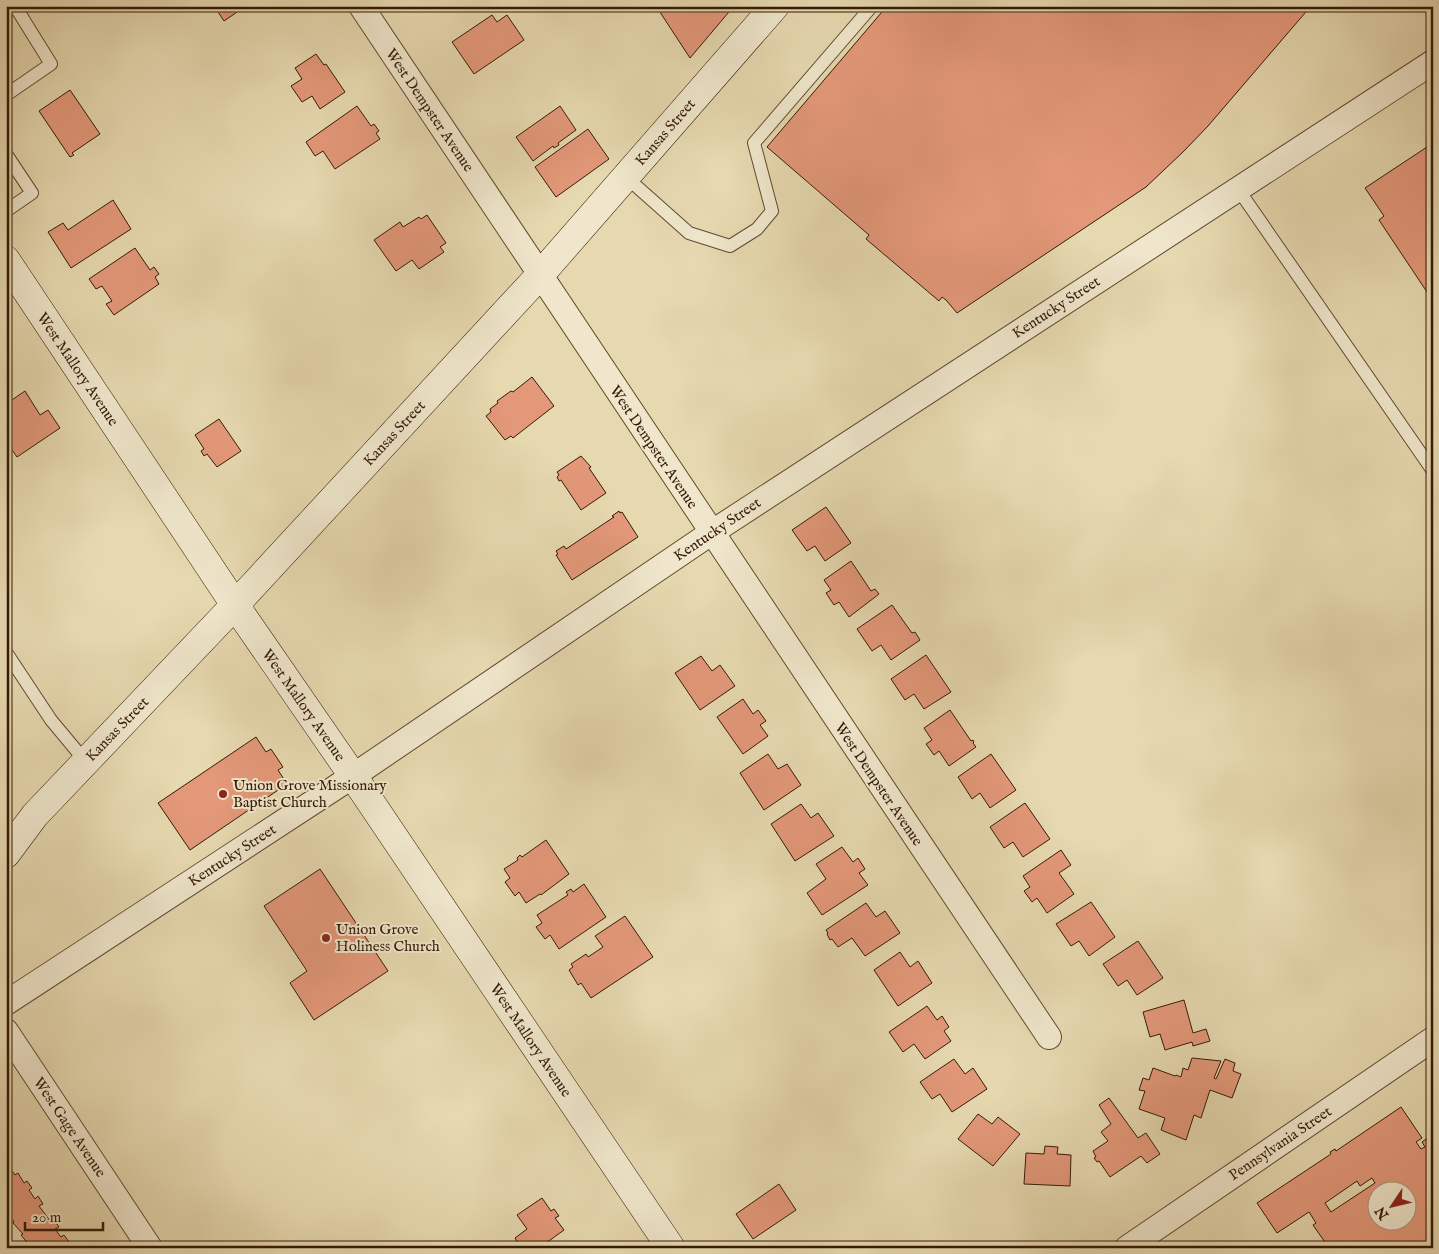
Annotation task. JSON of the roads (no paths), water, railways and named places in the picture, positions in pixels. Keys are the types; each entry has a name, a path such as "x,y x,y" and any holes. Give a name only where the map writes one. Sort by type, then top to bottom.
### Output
{"main road":[{"name":"Kansas Street","path":"6,854 35,815 235,605 540,275 775,6"},
{"name":"West Mallory Avenue","path":"6,260 235,605 353,776 671,1248"}],"street":[{"name":"West Dempster Avenue","path":"360,6 1049,1037"},
{"name":"Kentucky Street","path":"6,1003 353,776 711,533 1433,62"},
{"name":"West Gage Avenue","path":"6,1031 150,1248"},
{"name":"Pennsylvania Street","path":"1127,1248 1433,1039"}],"lane":[{"path":"6,95 51,64 15,6"},
{"path":"626,177 689,233 730,246 757,229 772,211 754,143 872,6"},
{"path":"6,154 32,193 6,211"},
{"path":"1238,189 1433,471"},
{"path":"6,652 51,720 86,762"}],"place":[{"name":"Union Grove Missionary Baptist Church","path":"223,794"},
{"name":"Union Grove Holiness Church","path":"326,938"}]}
